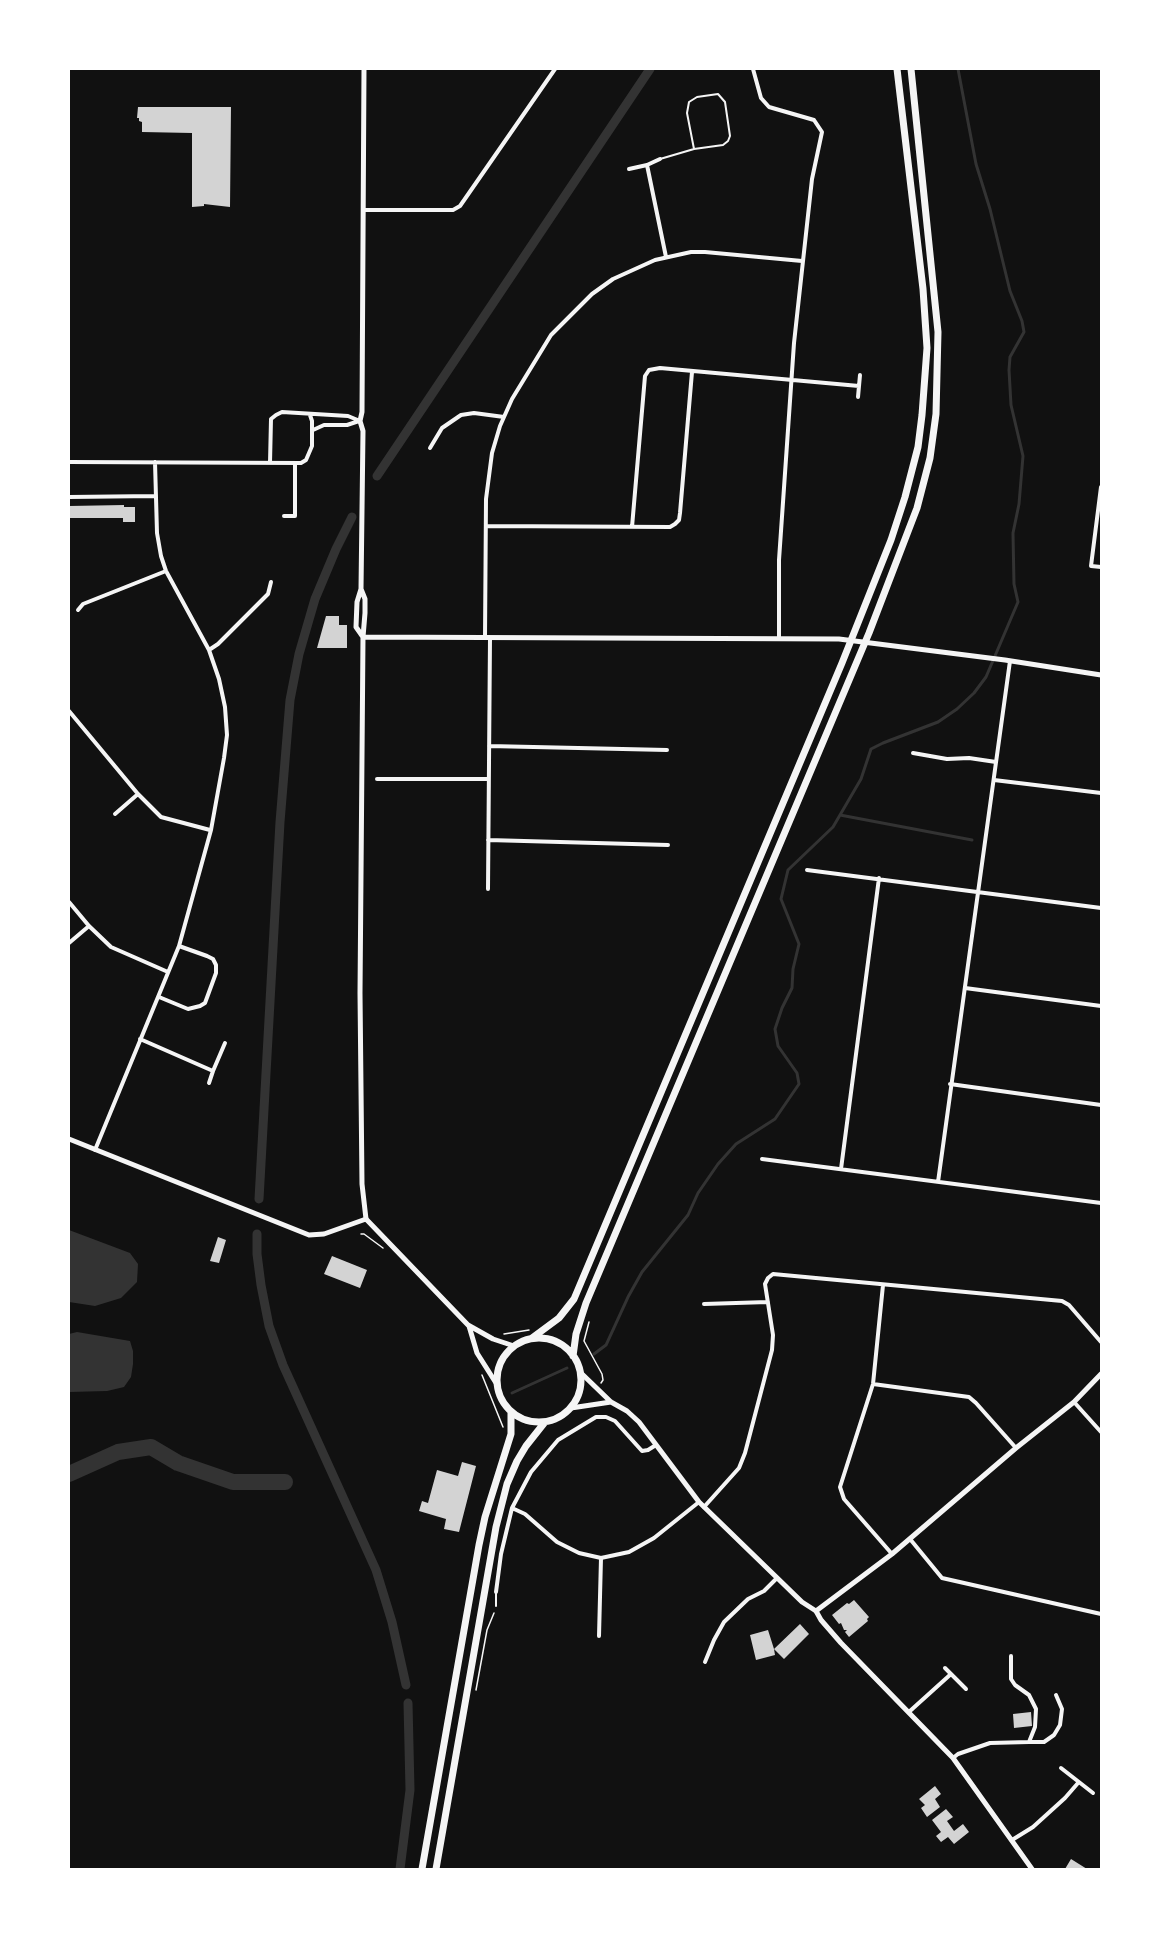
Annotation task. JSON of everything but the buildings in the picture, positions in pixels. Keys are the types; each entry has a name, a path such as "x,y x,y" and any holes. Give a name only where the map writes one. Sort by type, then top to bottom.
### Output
{"highway":[{"path":"532,1338 545,1338 560,1343 573,1356 581,1373 581,1388 571,1408 564,1415 545,1422 525,1420 511,1412 500,1397 496,1383 499,1366 504,1356 514,1346 532,1338 559,1318 574,1299 842,663 891,540 905,497 918,447 927,348 923,289 897,69"},
{"path":"573,1356 578,1326 586,1302 869,633 916,508 930,458 936,414 939,332 911,69"},
{"path":"422,1869 478,1545 511,1434 511,1412"},
{"path":"436,1869 496,1527 507,1484 517,1461 545,1422"}],"street":[{"path":"364,69 362,412 360,421 363,431 362,589 365,627 363,637 360,1076 362,1184 366,1219 468,1325 493,1339 514,1346"},
{"path":"364,210 453,210 460,206 555,69"},
{"path":"753,69 761,98 769,107 814,120 822,132 812,179 791,380 779,560 779,639"},
{"path":"629,169 660,159"},
{"path":"647,165 666,257"},
{"path":"488,889 486,526 490,467 504,417 512,399 551,334 592,294 635,267 666,257 705,252 802,261"},
{"path":"632,527 645,376 649,370 654,368 859,386"},
{"path":"486,526 670,527 679,520 692,372"},
{"path":"858,397 860,375"},
{"path":"270,463 271,419 282,412 348,416 360,421"},
{"path":"430,448 442,428 461,415 474,413 504,417"},
{"path":"69,462 301,463 306,460 312,446 313,430 310,415"},
{"path":"313,430 324,425 347,425 360,421"},
{"path":"95,1150 179,946 211,830 227,735 225,707 209,650 166,572 157,533 155,462"},
{"path":"284,516 295,516 295,463"},
{"path":"1101,487 1090,566 1101,567"},
{"path":"69,496 155,496"},
{"path":"78,610 83,604 166,572"},
{"path":"209,650 218,644 267,594 271,582"},
{"path":"363,637 839,639 999,659 1101,675"},
{"path":"938,1182 1010,661"},
{"path":"69,711 138,794 161,817 211,830"},
{"path":"489,746 667,750"},
{"path":"913,753 947,759 969,758 996,762"},
{"path":"377,779 488,779"},
{"path":"994,780 1101,793"},
{"path":"115,814 138,794"},
{"path":"488,840 668,845"},
{"path":"807,870 1101,908"},
{"path":"841,1169 879,878"},
{"path":"69,902 111,947 168,972"},
{"path":"69,943 89,926"},
{"path":"159,997 193,1009 205,1003 209,993 216,973 213,959 179,946"},
{"path":"965,987 1101,1006"},
{"path":"140,1039 213,1071"},
{"path":"209,1083 225,1042"},
{"path":"951,1084 1101,1105"},
{"path":"69,1139 309,1235 324,1234 366,1219"},
{"path":"762,1159 1101,1203"},
{"path":"704,1507 739,1468 745,1454 772,1350 773,1335 765,1284 773,1274 1062,1301 1069,1305 1101,1342"},
{"path":"883,1285 873,1384 840,1487 844,1499 892,1554"},
{"path":"704,1304 768,1302"},
{"path":"468,1325 477,1353 496,1383"},
{"path":"581,1373 611,1402 627,1411 639,1422 699,1502 802,1602 816,1611 841,1643 953,1758 1032,1869"},
{"path":"816,1611 892,1554 1074,1401 1101,1374"},
{"path":"873,1384 969,1397 1016,1448"},
{"path":"1074,1401 1101,1432"},
{"path":"571,1408 611,1402"},
{"path":"496,1592 501,1554 512,1508 531,1472 558,1440 596,1418 606,1417 615,1421 642,1451 656,1445"},
{"path":"512,1508 525,1514 557,1542 579,1553 601,1558 629,1552 654,1538 699,1502"},
{"path":"910,1539 942,1578 1101,1614"},
{"path":"599,1636 601,1558"},
{"path":"705,1662 724,1623 748,1599 764,1591 777,1578"},
{"path":"708,1656 714,1658"},
{"path":"1011,1656 1011,1679 1015,1685 1029,1695 1036,1709 1035,1727 1029,1742"},
{"path":"945,1668 966,1689"},
{"path":"910,1712 951,1674"},
{"path":"953,1758 958,1754 990,1743 1044,1742 1054,1735 1060,1725 1062,1709 1056,1695"},
{"path":"1061,1768 1093,1793"},
{"path":"1012,1840 1033,1827 1078,1783"}],"lane":[{"path":"660,159 694,149 723,145 729,139 730,131 725,102 718,94 697,97 689,102 687,113 694,149"},
{"path":"496,1592 496,1606"}],"path":[{"path":"361,1234 386,1250"},
{"path":"589,1323 584,1341 602,1374 601,1383"},
{"path":"503,1335 530,1329"},
{"path":"481,1373 503,1428"}],"shaded area":[{"path":"69,1230 130,1253 138,1264 137,1282 121,1298 95,1306 69,1302"},
{"path":"77,1332 130,1341 133,1364 131,1377 124,1387 107,1391 69,1392 69,1334"}],"waterway":[{"path":"377,476 650,69"},
{"path":"594,1354 606,1345 642,1272 688,1215 698,1193 718,1164 736,1144 775,1119 799,1084 797,1073 778,1046 775,1029 792,988 793,969 799,944 781,899 788,870 833,827 861,779 871,749 938,722 974,693 986,677 1018,602 1014,584 1013,533 1019,504 1023,456 1011,405 1009,370 1010,357 1024,332 1010,291 990,209 976,164 958,69"},
{"path":"259,1199 280,822 290,700 299,654 315,599 352,517"},
{"path":"840,815 972,840"},
{"path":"257,1234 261,1285 269,1326 283,1365 376,1570 392,1622 406,1685"},
{"path":"512,1393 567,1368"},
{"path":"69,1474 118,1452 151,1447 178,1463 233,1482 285,1482"},
{"path":"400,1869 410,1790 408,1703"}]}
